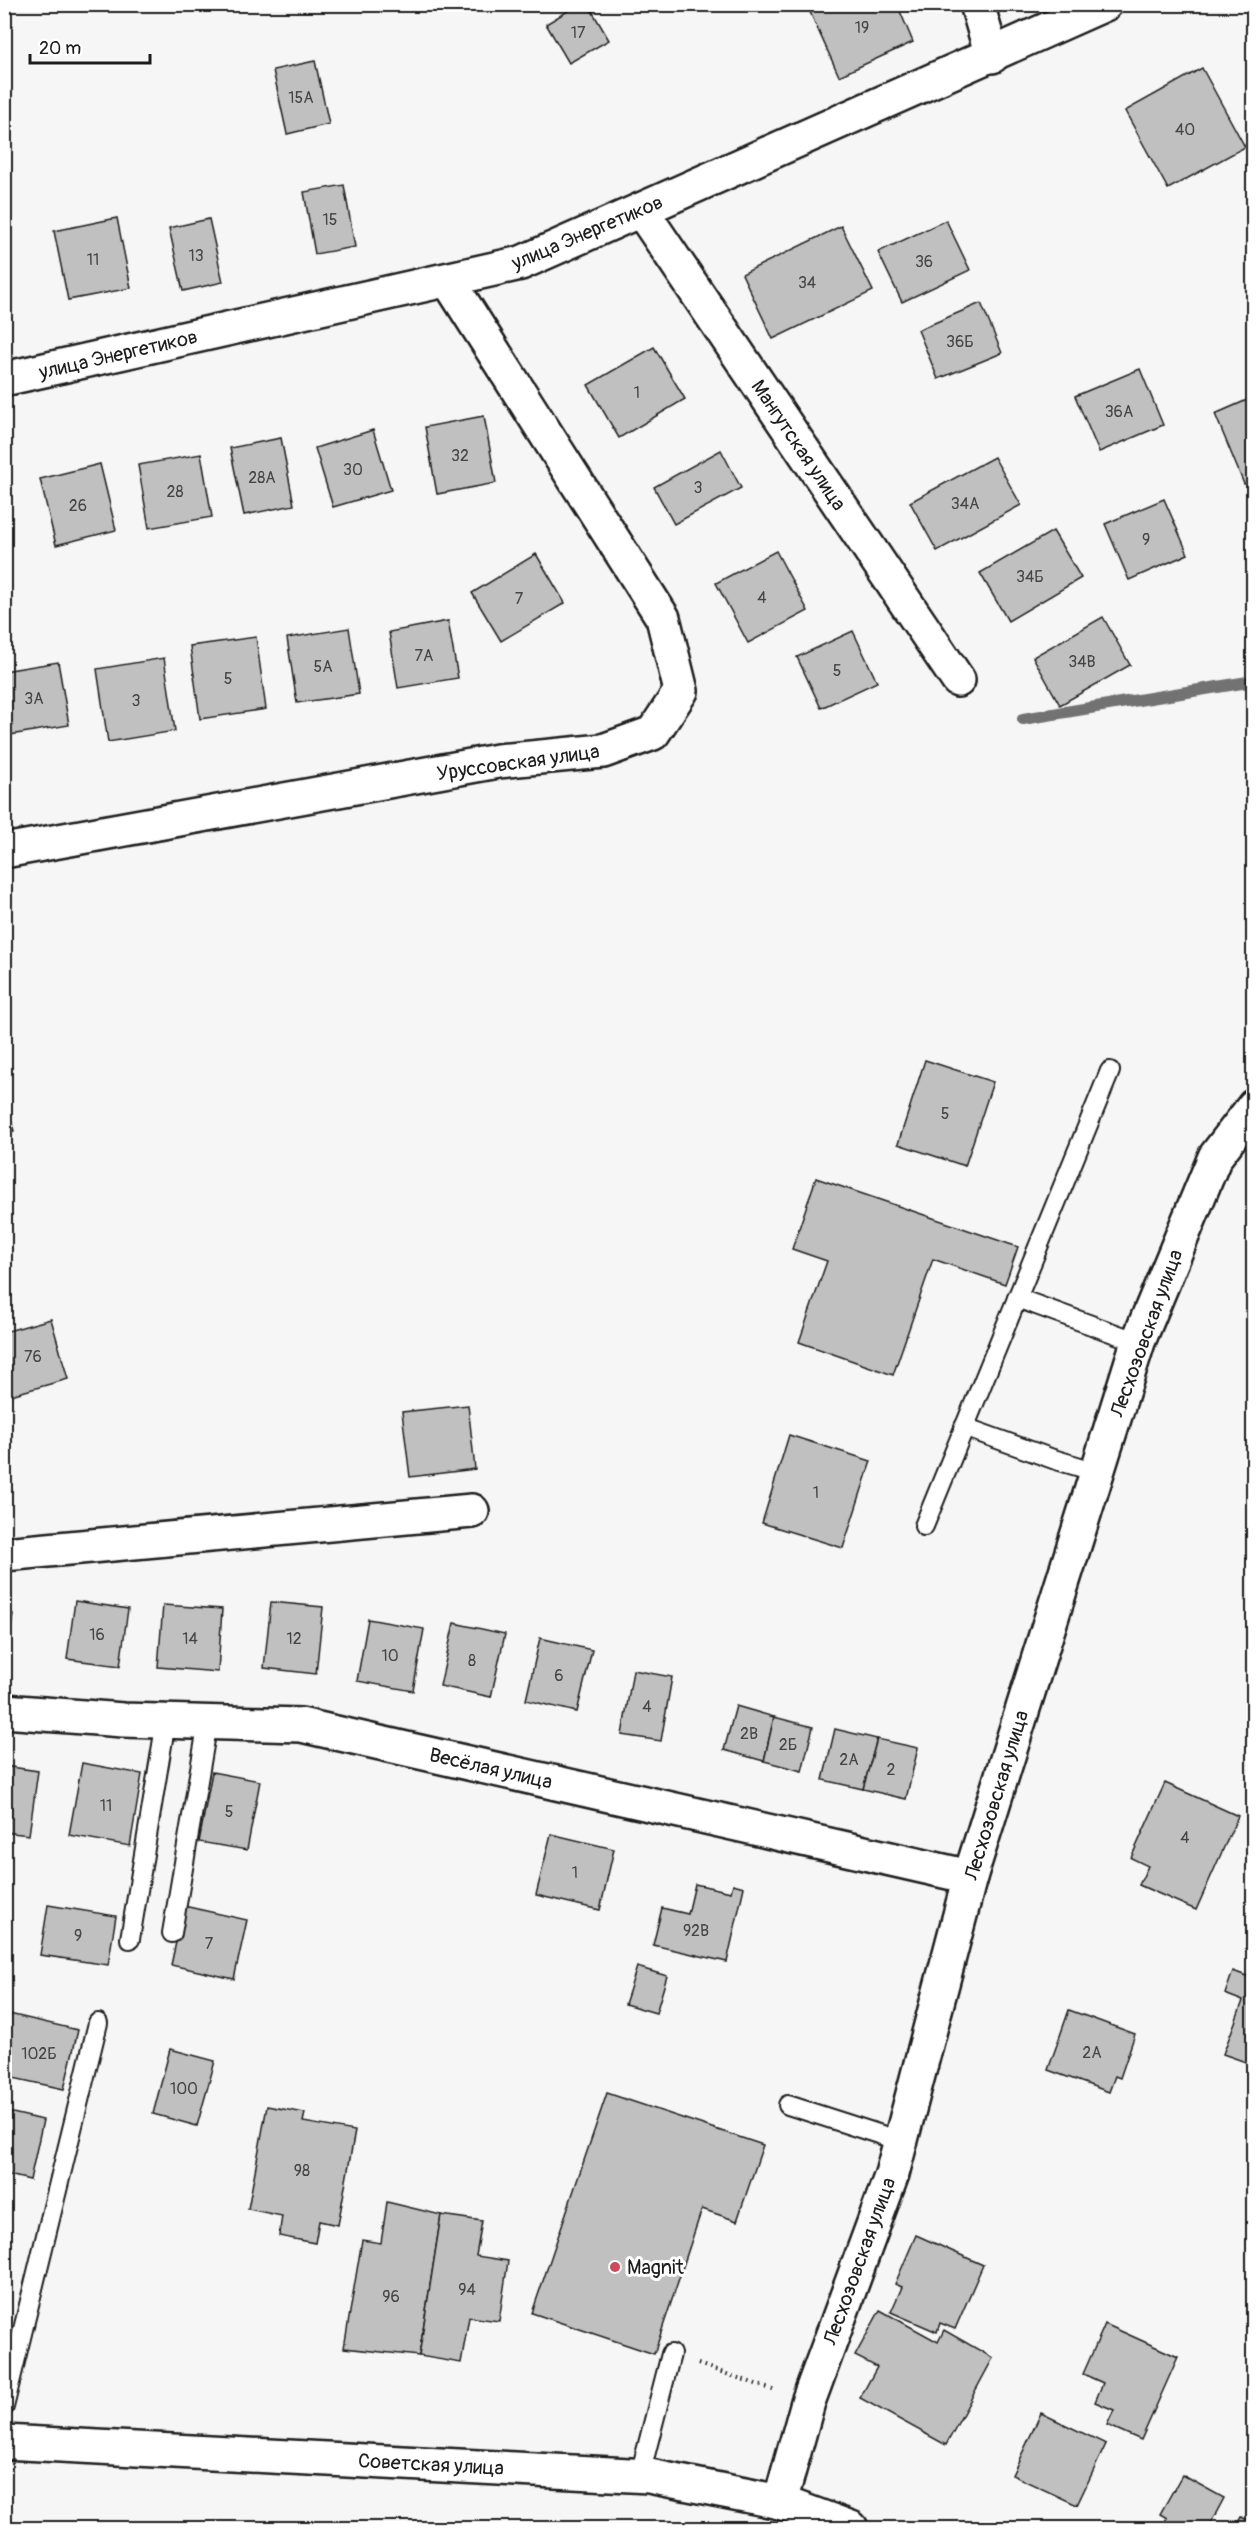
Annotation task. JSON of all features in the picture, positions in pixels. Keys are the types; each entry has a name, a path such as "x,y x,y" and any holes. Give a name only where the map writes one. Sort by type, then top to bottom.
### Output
{"street":[{"path":"977,4 992,56"},
{"name":"улица Энергетиков","path":"4,379 521,263 1105,4"},
{"name":"Мангутская улица","path":"641,210 957,680"},
{"name":"Уруссовская улица","path":"4,851 498,761 603,751 653,733 681,691 663,618 447,280"},
{"name":"Лесхозовская улица","path":"767,2499 808,2402 892,2174 970,1877 1138,1342 1215,1157 1254,1106"},
{"path":"4,1554 472,1511"},
{"name":"Весёлая улица","path":"4,1711 166,1721 301,1725 970,1877"},
{"name":"Советская улица","path":"4,2442 640,2475 767,2499 851,2529"}],"lane":[{"path":"924,1526 1110,1071"},
{"path":"1017,1298 1138,1342"},
{"path":"964,1427 1097,1472"},
{"path":"130,1939 166,1721"},
{"path":"172,1933 208,1722"},
{"path":"4,2407 98,2023"},
{"path":"788,2105 900,2141"},
{"path":"640,2475 671,2354"}],"path":[{"path":"671,2354 808,2402"}],"building":[{"path":"579,4 588,4 609,40 569,63 546,24"},
{"path":"827,4 897,4 913,42 839,76 810,12"},
{"path":"315,61 329,124 287,134 273,70"},
{"path":"1202,68 1245,147 1168,189 1125,111"},
{"path":"344,185 355,247 315,254 304,192"},
{"path":"117,218 131,288 68,300 54,231"},
{"path":"209,219 223,282 183,291 169,228"},
{"path":"946,220 970,270 902,302 878,252"},
{"path":"841,226 873,291 773,339 742,274"},
{"path":"981,303 1002,353 938,379 918,330"},
{"path":"654,347 685,399 619,438 588,385"},
{"path":"1140,369 1163,425 1099,452 1075,396"},
{"path":"1254,397 1254,480 1244,484 1215,414"},
{"path":"484,416 496,483 437,494 425,427"},
{"path":"373,430 391,490 333,507 315,448"},
{"path":"281,438 294,505 244,515 230,448"},
{"path":"721,450 741,488 674,524 654,487"},
{"path":"201,454 212,517 149,528 138,465"},
{"path":"994,457 1021,505 937,551 910,502"},
{"path":"100,464 116,530 56,545 40,479"},
{"path":"1164,499 1188,554 1129,580 1105,524"},
{"path":"1053,531 1081,578 1008,621 980,573"},
{"path":"776,551 808,611 748,643 716,583"},
{"path":"536,554 565,603 501,641 472,593"},
{"path":"1103,617 1130,665 1060,705 1033,657"},
{"path":"448,621 458,678 398,688 389,632"},
{"path":"349,628 359,694 297,703 287,638"},
{"path":"853,631 877,682 821,708 797,657"},
{"path":"256,637 266,709 200,719 190,646"},
{"path":"164,658 175,731 108,742 97,669"},
{"path":"58,662 69,725 4,736 4,671"},
{"path":"925,1060 993,1082 965,1166 898,1144"},
{"path":"4,1095 14,1131 4,1133"},
{"path":"816,1178 1018,1247 1005,1284 933,1259 893,1375 799,1342 827,1261 792,1249"},
{"path":"51,1319 68,1379 4,1397 4,1332"},
{"path":"468,1405 475,1469 410,1477 402,1412"},
{"path":"789,1435 871,1461 843,1548 762,1523"},
{"path":"75,1601 128,1609 120,1666 67,1659"},
{"path":"271,1602 323,1607 316,1674 264,1668"},
{"path":"163,1605 222,1609 218,1672 158,1667"},
{"path":"4,1613 13,1614 5,1675 4,1675"},
{"path":"368,1619 424,1629 413,1691 357,1681"},
{"path":"454,1623 505,1634 491,1697 440,1686"},
{"path":"540,1638 592,1650 577,1712 526,1700"},
{"path":"633,1670 672,1677 661,1741 622,1735"},
{"path":"736,1706 774,1717 764,1761 724,1750"},
{"path":"774,1717 813,1727 802,1771 764,1761"},
{"path":"835,1729 877,1739 863,1789 823,1780"},
{"path":"877,1739 918,1748 906,1799 863,1789"},
{"path":"82,1763 142,1774 130,1846 69,1835"},
{"path":"4,1766 38,1771 29,1835 4,1832"},
{"path":"212,1772 260,1781 247,1850 199,1842"},
{"path":"1165,1783 1238,1816 1196,1910 1139,1885 1148,1866 1131,1858"},
{"path":"551,1834 614,1849 600,1910 536,1895"},
{"path":"695,1884 731,1892 733,1884 744,1887 727,1962 653,1945 662,1908 688,1914"},
{"path":"48,1905 116,1916 108,1965 40,1955"},
{"path":"184,1906 247,1920 234,1979 171,1965"},
{"path":"637,1967 667,1976 656,2013 625,2004"},
{"path":"1233,1971 1252,1978 1254,1975 1254,2065 1223,2054 1243,2001 1225,1994"},
{"path":"1069,2010 1135,2034 1120,2078 1115,2076 1109,2092 1048,2070"},
{"path":"5,2013 78,2030 64,2089 4,2076"},
{"path":"170,2049 215,2061 197,2126 153,2114"},
{"name":"Magnit","path":"607,2093 763,2145 737,2221 702,2209 654,2354 532,2313"},
{"path":"267,2106 305,2113 303,2122 355,2131 338,2225 319,2221 315,2243 279,2236 282,2216 248,2209"},
{"path":"4,2111 43,2120 30,2180 4,2174"},
{"path":"387,2202 441,2215 419,2356 344,2348 362,2240 381,2243"},
{"path":"441,2215 482,2221 476,2256 508,2261 499,2321 469,2317 461,2363 419,2356"},
{"path":"916,2235 983,2265 955,2329 940,2323 937,2332 891,2312 902,2287 895,2284"},
{"path":"880,2310 938,2342 944,2330 993,2358 946,2445 860,2398 877,2367 855,2356"},
{"path":"1105,2324 1178,2357 1141,2440 1107,2425 1114,2410 1095,2402 1103,2383 1083,2374"},
{"path":"1041,2413 1106,2444 1077,2505 1012,2475"},
{"path":"1182,2475 1224,2498 1208,2528 1161,2528 1167,2518 1160,2514"},
{"path":"1241,2517 1254,2523 1254,2528 1235,2528"}],"waterway":[{"path":"1023,719 1254,681"}],"place":[{"name":"Magnit","path":"615,2267"}]}
